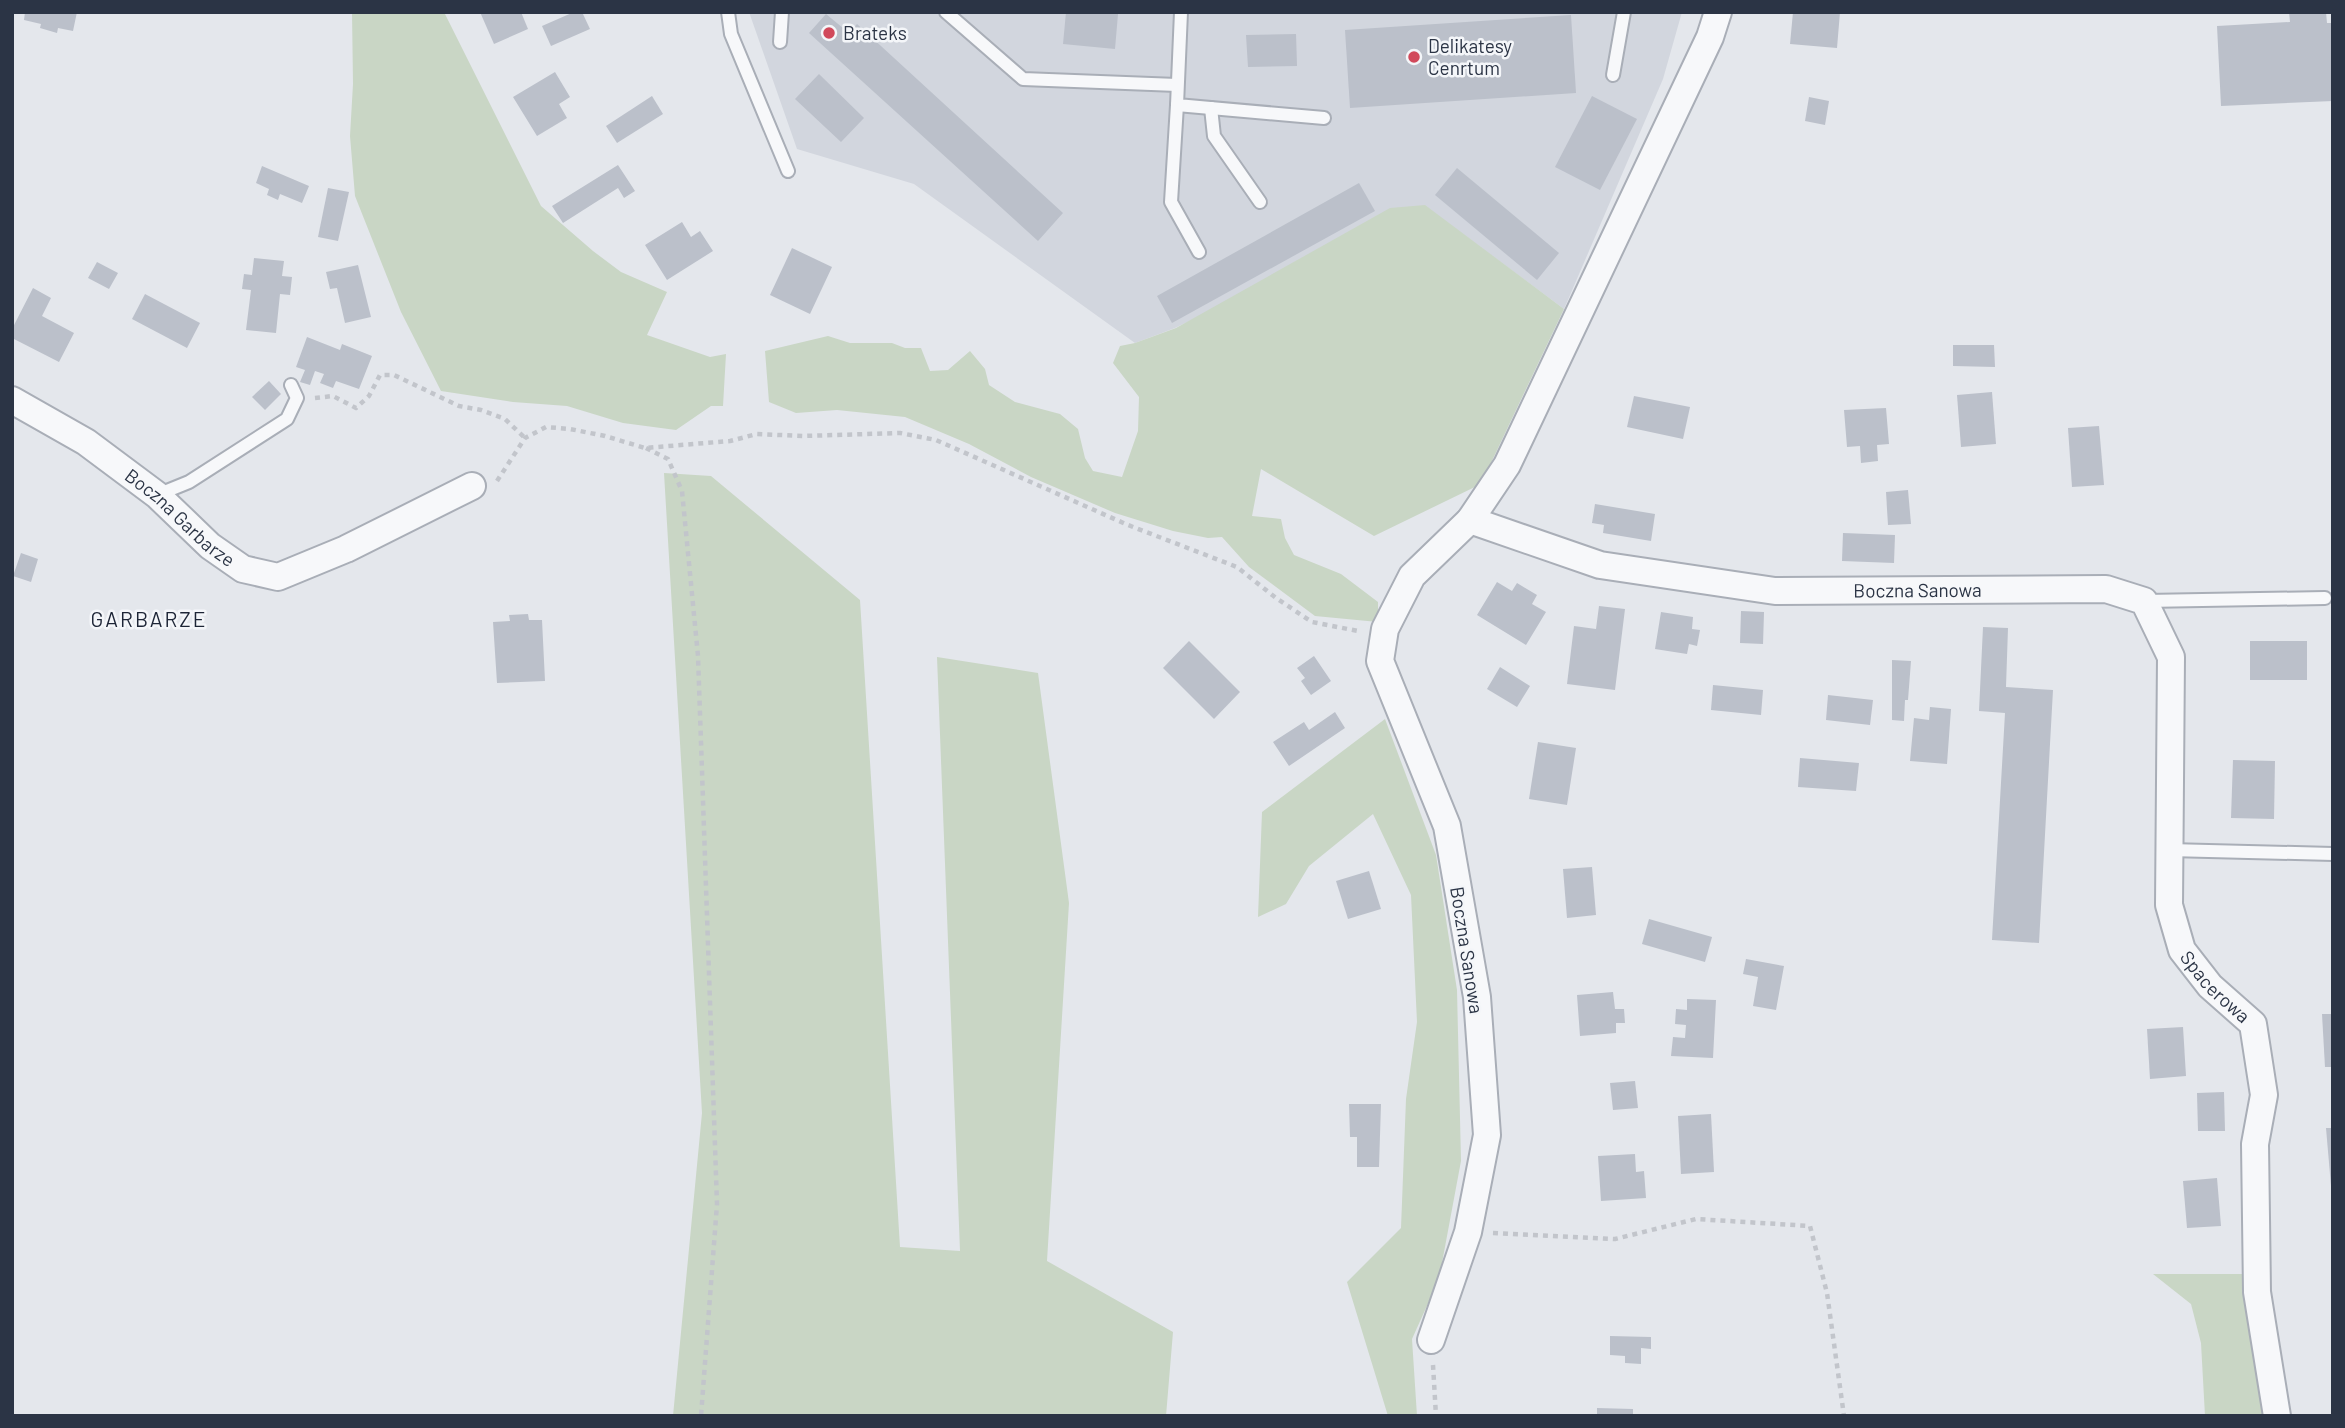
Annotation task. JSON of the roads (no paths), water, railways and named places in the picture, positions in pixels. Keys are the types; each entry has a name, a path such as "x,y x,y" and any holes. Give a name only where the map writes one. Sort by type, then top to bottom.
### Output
{"street":[{"name":"Boczna Sanowa","path":"1431,1340 1468,1232 1487,1135 1477,997 1447,826 1380,661 1385,629 1412,576 1470,520 1507,465 1710,37 1718,12"},
{"name":"Boczna Garbarze","path":"12,400 86,442 157,495 210,546 243,569 278,577 346,549 472,486"},
{"name":"Boczna Sanowa","path":"1470,520 1600,565 1775,591 2106,589 2144,601"},
{"name":"Spacerowa","path":"2144,601 2171,657 2169,905 2182,950 2210,986 2253,1024 2264,1095 2255,1144 2257,1292 2277,1416"}],"lane":[{"path":"728,12 732,34 788,171"},
{"path":"780,42 782,12"},
{"path":"946,12 1023,79 1178,85"},
{"path":"1181,12 1171,202 1199,252"},
{"path":"1613,75 1624,12"},
{"path":"1177,105 1324,118"},
{"path":"1211,108 1214,136 1260,202"},
{"path":"157,495 189,482 287,419 297,398 291,385"},
{"path":"2144,601 2325,598"},
{"path":"2169,850 2333,854"}],"place":[{"name":"Brateks","path":"829,33"},
{"name":"Delikatesy Cenrtum","path":"1414,57"}],"district":[{"name":"GARBARZE","path":"149,620"}]}
